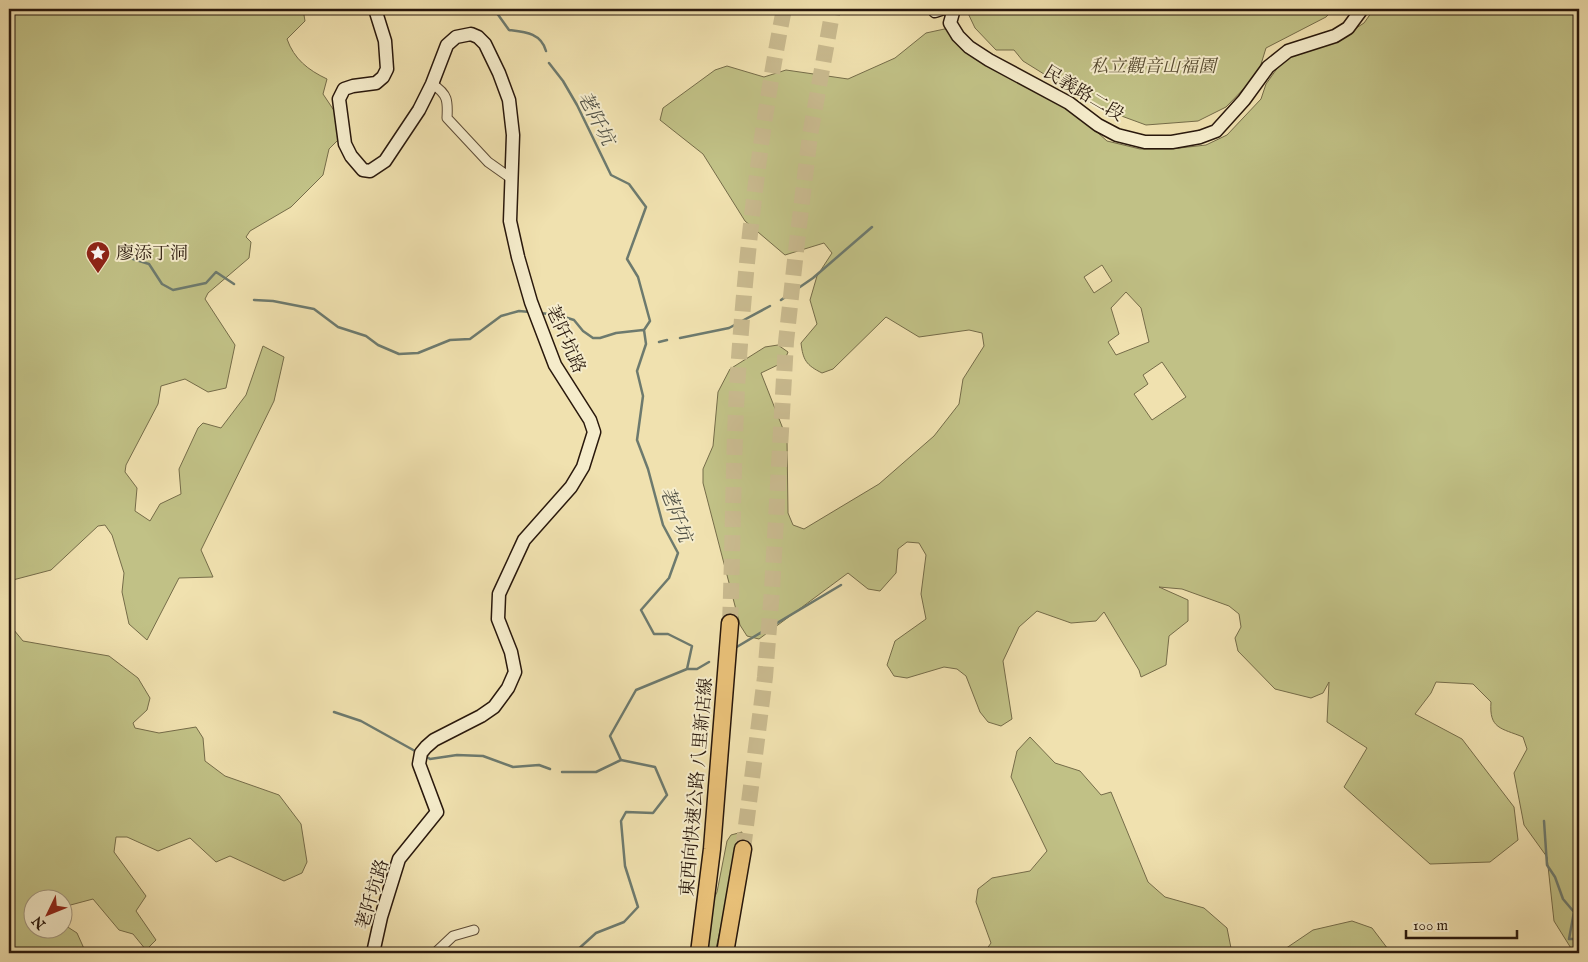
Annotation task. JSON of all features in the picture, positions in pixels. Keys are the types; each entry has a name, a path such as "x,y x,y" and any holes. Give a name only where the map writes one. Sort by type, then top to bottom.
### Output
{"highway":[{"name":"東西向快速公路 八里新店線","path":"699,953 712,849 730,623"},
{"path":"724,953 743,849"}],"street":[{"name":"荖阡坑路","path":"373,953 381,917 399,859 437,812 419,764 421,754 434,740 481,716 494,707 508,688 516,672 511,652 498,619 499,594 524,540 571,487 583,467 594,432 590,420 555,365 536,314 518,256 510,221 513,135 509,100 485,44 478,37 471,34 456,37 447,45 432,84 419,110 385,161 370,171 363,170 351,156 345,144 339,98 344,90 353,86 376,83 383,77 386,69 385,41 375,9"},
{"path":"934,9 941,9"},
{"name":"民義路二段","path":"954,9 950,23 958,36 969,47 989,60 1069,103 1098,125 1117,135 1145,142 1172,142 1200,137 1216,131 1244,100 1268,67 1288,51 1335,36 1348,28 1362,9"},
{"path":"432,84 440,89 448,100 448,118 488,162 512,178"},
{"path":"435,953 453,936 474,930"}],"green space":[{"path":"9,9 303,9 305,21 287,39 302,63 327,79 323,94 337,115 338,140 329,149 323,175 291,207 250,231 246,237 251,242 249,258 208,293 205,299 235,345 226,388 208,392 185,379 161,386 158,404 126,465 125,472 137,488 135,511 150,521 160,504 181,494 179,469 198,428 203,423 221,428 246,395 263,346 284,357 274,401 201,550 213,577 179,578 147,640 129,624 122,592 124,573 112,535 105,525 98,526 51,570 9,581"},
{"name":"私立觀音山福園","path":"966,9 1334,9 1326,17 1266,48 1258,74 1226,107 1198,121 1146,125 1097,107 1023,61 1014,50 996,50 975,28"},
{"path":"1374,9 1579,9 1579,953 1574,953 1554,921 1547,857 1524,825 1514,773 1527,749 1523,737 1494,723 1491,702 1473,684 1436,682 1431,693 1415,714 1462,739 1514,807 1518,840 1490,862 1430,864 1344,787 1367,748 1327,722 1329,682 1323,693 1311,698 1275,689 1238,651 1235,638 1241,627 1239,614 1229,606 1182,589 1159,587 1188,600 1188,621 1169,636 1166,665 1141,677 1139,670 1104,612 1096,621 1071,623 1037,611 1019,627 1003,661 1012,719 1001,726 988,722 980,712 966,676 957,669 944,667 907,678 894,676 887,665 895,641 926,619 921,594 926,555 919,543 907,542 898,549 896,573 880,591 868,589 848,573 759,639 747,636 740,625 703,483 703,469 713,446 718,392 730,369 765,347 778,345 788,352 784,362 761,373 787,439 788,513 793,525 804,529 879,484 934,436 959,404 963,379 984,346 982,333 969,330 919,337 886,317 833,369 822,373 806,361 801,343 817,324 810,300 817,276 832,253 824,243 785,255 745,221 703,154 660,120 663,108 715,70 727,66 764,77 786,70 848,79 895,58 926,33 949,28 1032,88 1068,106 1107,141 1140,149 1171,149 1206,145 1227,135 1261,99 1266,84 1281,63 1294,53 1347,34 1364,23","holes":["1102,265 1112,281 1094,293 1084,277","1126,292 1141,308 1149,342 1116,355 1108,342 1119,334 1111,308","1162,362 1186,397 1152,420 1134,394 1148,384 1143,375"]},
{"path":"9,624 23,641 109,656 138,678 150,698 147,710 133,723 135,728 159,733 196,727 203,738 205,761 225,776 279,795 301,824 307,862 302,873 284,881 230,856 216,862 190,838 158,851 127,837 116,837 114,852 146,896 136,911 156,940 146,950 133,934 119,930 93,899 72,905 72,890 22,890 22,940 72,940 72,930 77,933 86,953 9,953"},
{"path":"1030,737 1055,763 1080,771 1101,795 1111,792 1148,882 1165,897 1204,908 1227,928 1232,953 984,953 991,943 976,902 978,889 992,878 1030,871 1047,851 1011,777 1017,751"},
{"path":"742,832 715,953 705,953 713,901 717,892 727,841 731,835"},
{"path":"1352,921 1372,928 1391,953 1279,953 1313,930"}],"waterway":[{"name":"荖阡坑","path":"494,9 509,30 532,34 540,40 546,51"},
{"name":"荖阡坑","path":"549,63 563,81 577,105 611,175 629,184 646,207 627,259 638,277 650,321 644,330 646,344 637,371 643,396 637,440 648,469 663,525 678,553 669,578 641,610 654,634 668,634 692,646 687,669 636,690 610,736 621,760 655,767 667,795 653,813 626,812 621,821 625,866 638,907 624,922 596,933 574,953"},
{"path":"781,300 813,278 872,227"},
{"path":"133,259 149,264 162,284 173,290 206,283 216,272 234,284"},
{"path":"254,300 273,301 314,309 338,327 366,336 378,345 399,354 418,353 450,340 470,339 501,316 519,311 530,312"},
{"path":"680,338 729,328 770,306"},
{"path":"540,313 558,315 574,320 583,331 593,338 643,330"},
{"path":"659,342 667,340"},
{"path":"735,648 841,585"},
{"path":"687,669 697,669 709,662"},
{"path":"334,712 361,721 415,751"},
{"path":"427,757 430,759 457,755 483,756 513,767 539,765 550,769"},
{"path":"562,772 596,772 621,760"},
{"path":"1544,821 1547,865 1555,877 1563,899 1574,912 1569,939 1579,939"},
{"path":"1522,953 1526,951 1533,953"}],"tunnel":[{"path":"730,623 737,388 744,293 760,150 784,9"},
{"path":"743,849 765,677 772,590 786,342 810,135 833,9"}],"place":[{"name":"廖添丁洞","path":"98,274"}]}
